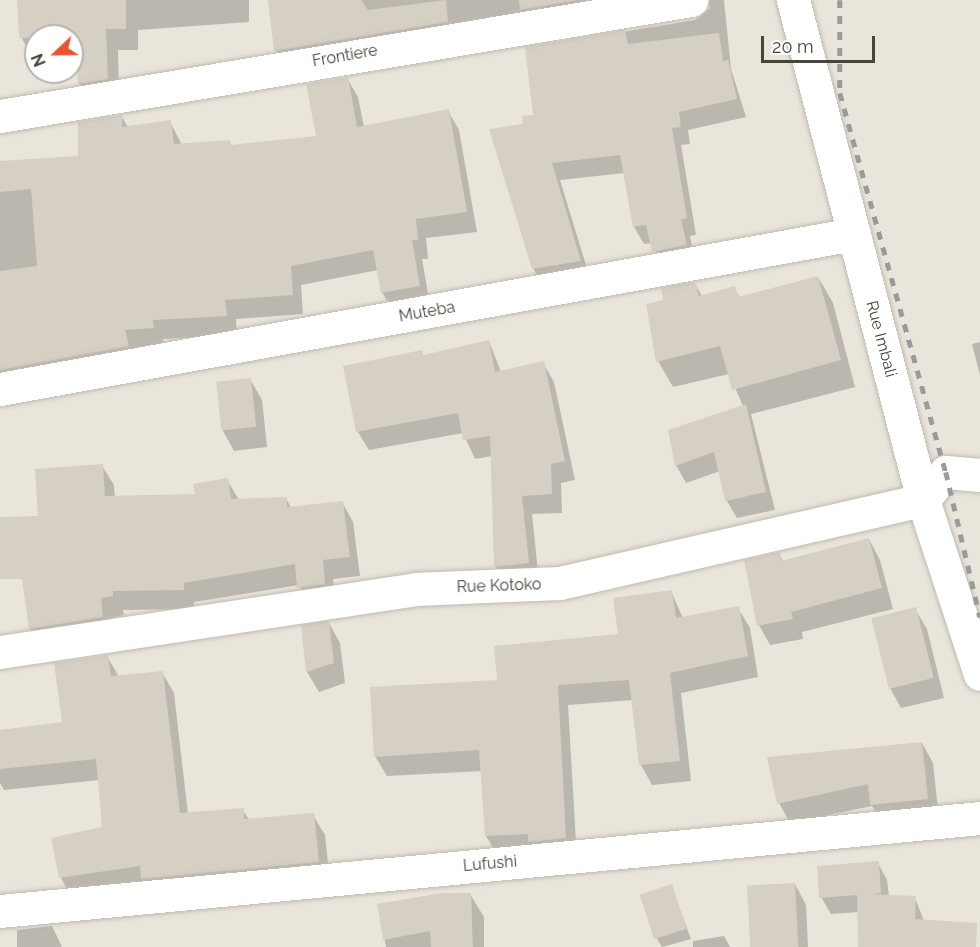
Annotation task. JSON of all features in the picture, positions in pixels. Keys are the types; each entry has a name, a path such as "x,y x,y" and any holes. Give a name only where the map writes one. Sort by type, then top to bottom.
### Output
{"street":[{"name":"Frontiere","path":"0,116 691,0"},
{"name":"Rue Imbali","path":"793,0 923,500 980,674"},
{"name":"Muteba","path":"0,389 854,234"},
{"path":"923,500 946,472 980,475"},
{"name":"Rue Kotoko","path":"0,652 415,589 560,583 923,500"},
{"name":"Lufushi","path":"0,911 980,818"}],"shaded area":[{"path":"0,0 980,0 980,947 0,947"}],"building":[{"path":"17,0 126,0 126,29 106,29 108,79 84,83 84,24 24,24 24,38 19,38"},
{"path":"268,0 361,0 368,10 446,0 448,22 274,51"},
{"path":"519,0 578,0 520,10"},
{"path":"625,30 628,44 719,33 723,61 728,60 737,99 679,112 681,127 672,128 687,218 681,219 687,245 652,252 646,225 633,227 620,155 552,163 581,261 532,269 489,129 523,124 522,116 533,115 525,47"},
{"path":"348,77 357,127 449,109 467,212 416,219 418,240 412,240 420,286 381,293 373,250 291,266 293,295 225,300 227,316 153,320 154,328 125,330 129,346 0,370 0,271 37,266 31,189 0,192 0,161 78,156 78,122 122,115 122,127 171,120 174,144 230,140 231,145 316,136 306,84"},
{"path":"818,276 841,360 732,390 720,346 656,362 646,304 663,300 661,288 695,282 699,296 735,286 738,297"},
{"path":"489,340 495,372 544,361 565,461 551,464 552,494 522,496 529,563 494,567 490,436 463,440 458,413 356,432 343,366 422,350 423,355"},
{"path":"251,378 256,427 221,430 216,382"},
{"path":"746,404 766,492 725,501 714,452 675,466 668,430"},
{"path":"103,464 105,496 195,494 193,484 228,478 231,499 287,497 287,507 343,501 350,557 323,560 325,584 297,588 295,564 184,583 184,590 113,591 113,596 101,598 103,617 29,629 22,579 0,579 0,517 38,516 35,469"},
{"path":"869,538 882,588 791,612 793,619 757,626 744,560 780,552 781,561"},
{"path":"672,590 676,618 739,606 748,656 670,673 680,761 639,765 629,680 558,685 566,838 528,842 528,834 485,836 479,750 374,757 370,687 497,680 494,646 618,634 613,598"},
{"path":"916,607 934,678 889,689 871,618"},
{"path":"329,621 334,663 306,672 301,625"},
{"path":"108,655 111,676 163,671 180,813 244,808 244,819 314,813 319,862 141,879 140,866 59,878 51,838 102,827 96,759 0,769 0,730 62,722 54,663"},
{"path":"922,742 928,799 870,805 868,784 777,804 767,757"},
{"path":"879,861 881,893 870,894 916,896 915,919 977,923 976,947 858,947 857,895 819,898 817,866"},
{"path":"795,883 798,947 750,947 747,886"},
{"path":"672,884 687,929 654,939 640,895"},
{"path":"442,893 471,893 473,947 431,947 430,931 383,940 377,904"}],"railway":[{"path":"840,0 840,93 946,472 980,617"}]}
